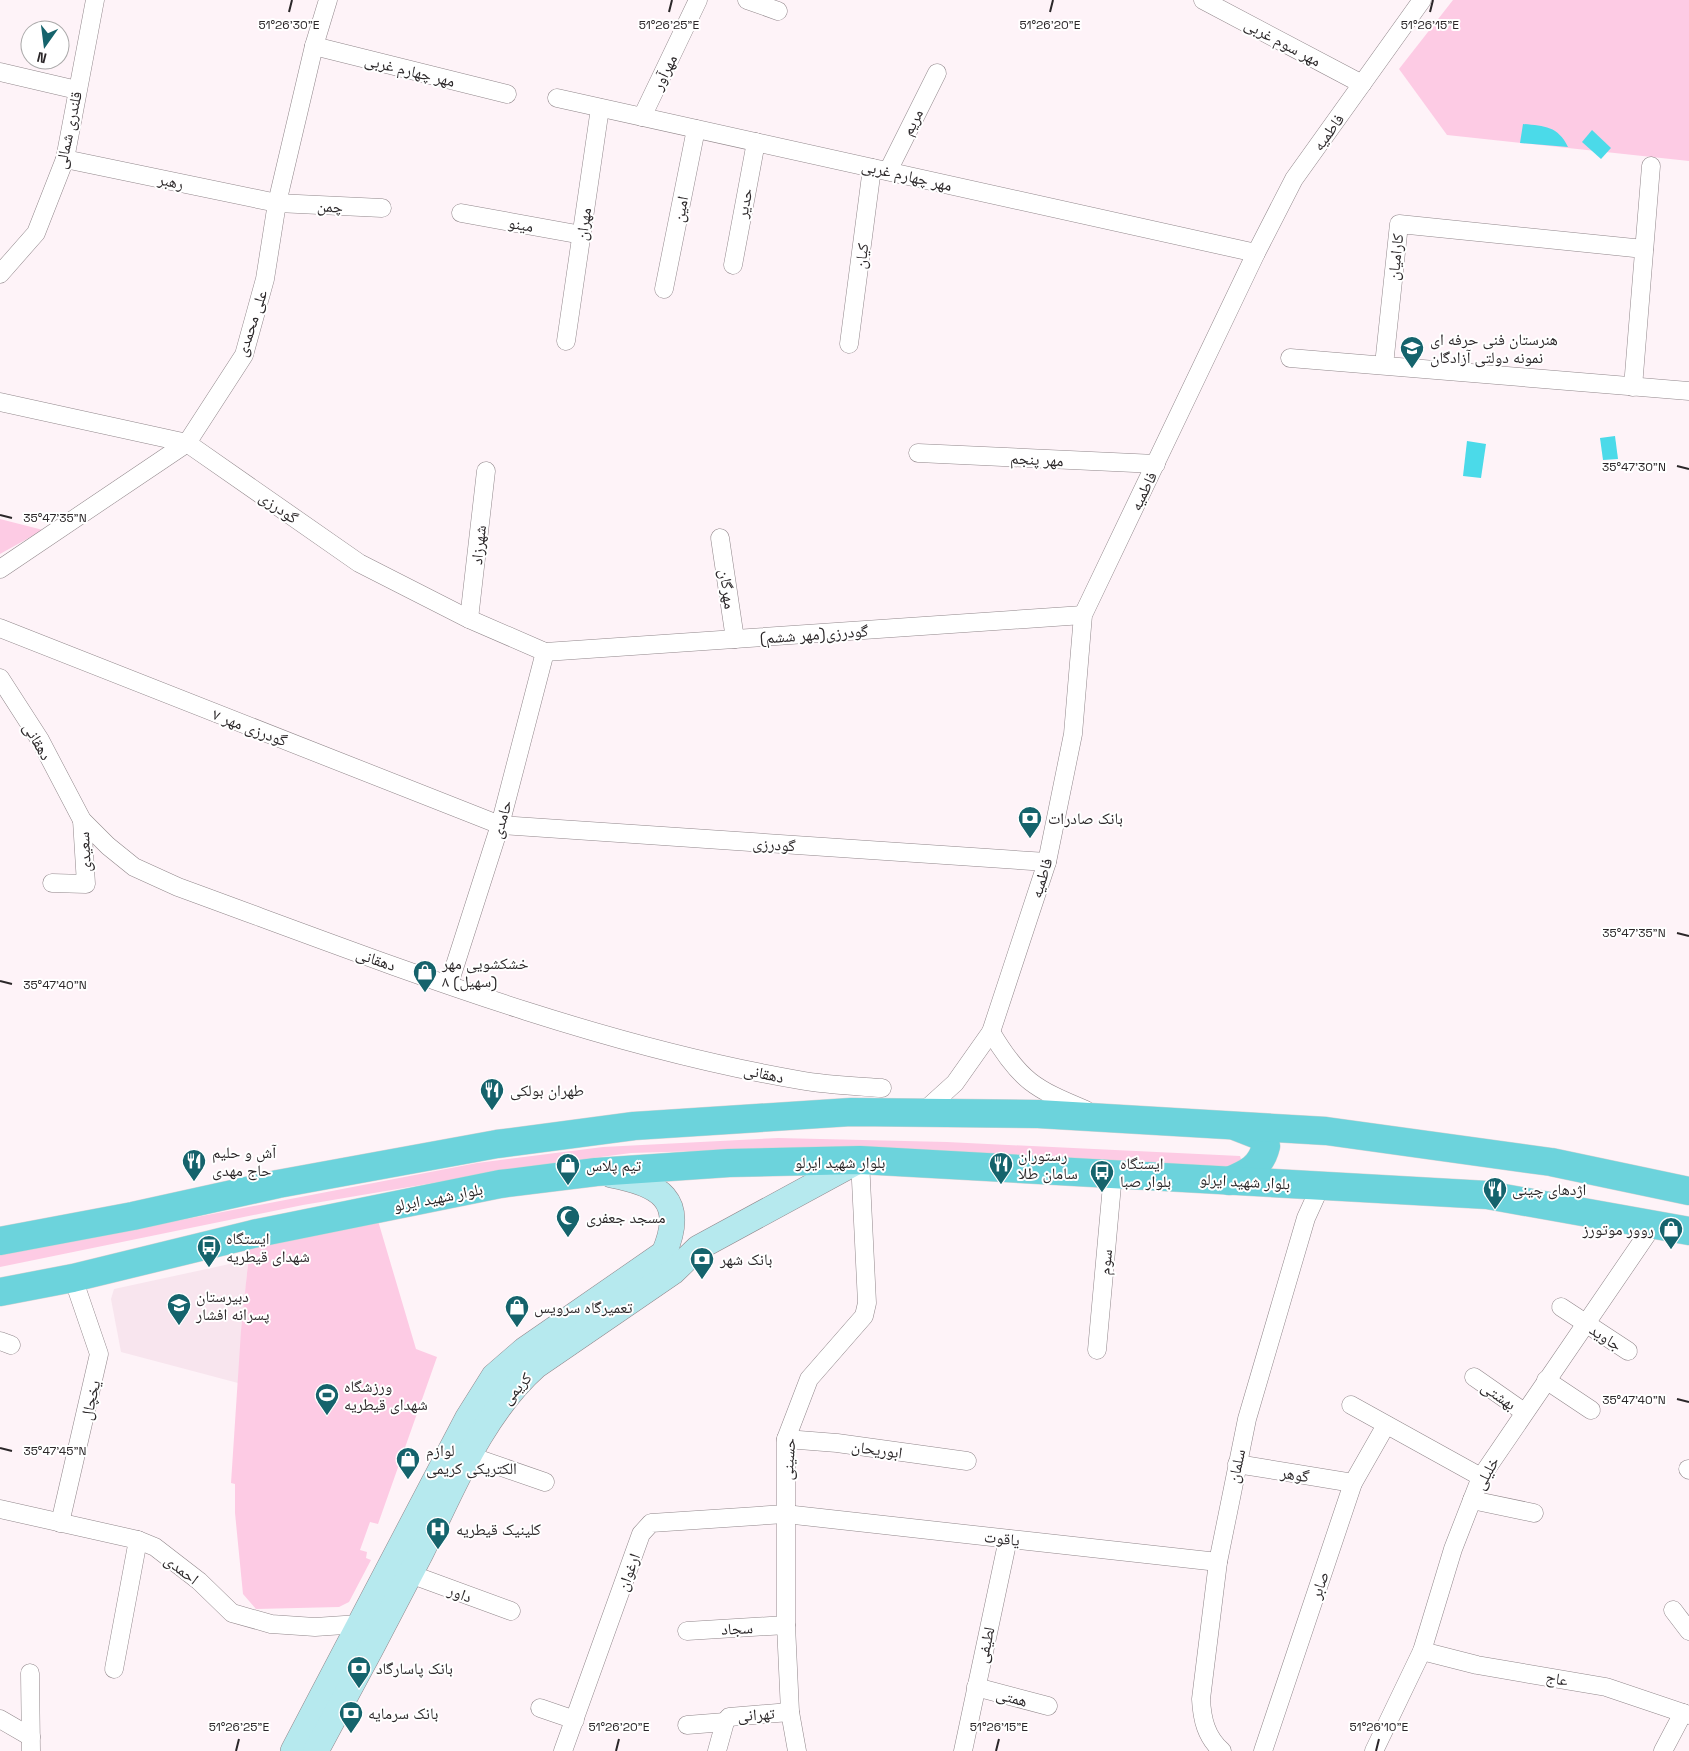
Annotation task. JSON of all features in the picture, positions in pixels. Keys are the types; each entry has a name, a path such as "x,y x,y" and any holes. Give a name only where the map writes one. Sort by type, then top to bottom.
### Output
{"main road":[{"path":"0,1241 133,1216 278,1184 497,1144 634,1126 851,1112 1102,1117 1326,1131 1551,1162 1689,1191"},
{"path":"1229,1125 1249,1130 1260,1136 1266,1146 1264,1157 1258,1165 1248,1173 1229,1181"},
{"name":"بلوار شهید ایرلو","path":"0,1292 73,1278 253,1234 491,1186 596,1172 729,1163 860,1160 1487,1195 1689,1231"},
{"name":"کریمی","path":"316,1751 470,1456 515,1385 536,1366 672,1272 698,1248 860,1160"},
{"name":"کریمی","path":"293,1751 467,1419 494,1376 524,1350 664,1252 671,1237 672,1219 669,1205 658,1190 646,1183 596,1172"}],"street":[{"name":"قلندری شمالی","path":"3,269 36,232 65,159 95,0"},
{"name":"علی محمدی","path":"0,569 187,443 244,355 265,279 277,203 314,46 328,0"},
{"name":"مهرآور","path":"642,117 698,0"},
{"path":"747,0 778,11"},
{"name":"مهر سوم غربی","path":"1203,0 1362,84"},
{"name":"فاطمیه","path":"924,1112 955,1083 992,1032 1047,862 1073,734 1083,615 1256,253 1294,179 1422,0"},
{"name":"مهر چهارم غربی","path":"314,46 507,94"},
{"path":"0,72 77,90"},
{"name":"مریم","path":"880,169 938,73"},
{"name":"مهر چهارم غربی","path":"557,98 1256,253"},
{"name":"مهران","path":"566,341 600,108"},
{"name":"امین","path":"664,289 696,129"},
{"name":"حدیر","path":"733,264 756,142"},
{"name":"رهبر","path":"65,159 277,203"},
{"path":"1633,387 1651,166"},
{"name":"کیان","path":"849,344 880,169"},
{"name":"چمن","path":"277,203 382,208"},
{"name":"مینو","path":"461,213 582,235"},
{"name":"کارامیان","path":"1384,365 1399,224 1644,249"},
{"path":"1290,358 1689,391"},
{"name":"گودرزی","path":"0,402 187,443 360,562 469,619 545,652"},
{"name":"مهر پنجم","path":"918,453 1156,464"},
{"name":"شهرزاد","path":"469,619 486,471"},
{"name":"مهرگان","path":"720,538 735,639"},
{"name":"گودرزی(مهر ششم)","path":"545,652 1083,615"},
{"name":"گودرزی مهر ۷","path":"0,628 500,825"},
{"name":"حامدی","path":"449,984 500,825 545,652"},
{"name":"دهقانی","path":"0,678 40,740 82,820 108,846 134,867 178,887 449,984 526,1010 681,1056 800,1080 882,1088"},
{"name":"سعیدی","path":"52,883 86,884 82,820"},
{"name":"گودرزی","path":"500,825 1047,862"},
{"path":"992,1032 1008,1061 1026,1080 1055,1097 1102,1117"},
{"name":"حسینی","path":"797,1751 790,1712 786,1625 786,1439 809,1379 864,1316 867,1304 860,1160"},
{"name":"سوم","path":"1097,1350 1113,1174"},
{"name":"سلمان","path":"1222,1751 1209,1736 1202,1718 1201,1699 1218,1562 1246,1419 1306,1218 1321,1185"},
{"name":"خلیلی","path":"1374,1751 1422,1651 1453,1549 1481,1477 1584,1323 1654,1224"},
{"name":"یخچال","path":"60,1523 99,1354 73,1278"},
{"path":"1561,1307 1584,1323"},
{"name":"جاوید","path":"1584,1323 1628,1351"},
{"name":"بهشتی","path":"1474,1377 1524,1412"},
{"path":"1546,1380 1591,1410"},
{"path":"1351,1405 1481,1477"},
{"name":"صابر","path":"1263,1751 1353,1484 1386,1425"},
{"name":"ابوریحان","path":"786,1439 838,1443 967,1461"},
{"path":"470,1456 545,1482"},
{"name":"گوهر","path":"1236,1464 1353,1484"},
{"path":"1472,1500 1534,1513"},
{"name":"احمدی","path":"0,1509 138,1540 155,1548 198,1581 232,1613 271,1624 315,1627 359,1624"},
{"name":"یاقوت","path":"785,1514 1218,1562"},
{"name":"ارغوان","path":"564,1751 646,1526 651,1523 785,1514"},
{"name":"لطیفی","path":"963,1751 1008,1539"},
{"path":"114,1669 138,1540"},
{"name":"داور","path":"410,1574 511,1611"},
{"path":"1673,1610 1689,1631"},
{"name":"سجاد","path":"687,1631 786,1625"},
{"name":"عاج","path":"1422,1651 1477,1665 1606,1687 1686,1714"},
{"path":"30,1673 31,1744"},
{"name":"همتی","path":"976,1688 1048,1706"},
{"path":"540,1708 575,1720"},
{"name":"تهرانی","path":"717,1751 728,1717 790,1712"},
{"path":"1663,1751 1686,1714"},
{"path":"0,1719 31,1744"},
{"path":"687,1725 725,1722"}],"shaded area":[{"path":"1453,0 1689,0 1689,161 1447,135 1399,69"},
{"path":"0,519 43,530 0,554"},
{"path":"778,1138 947,1142 1240,1156 1244,1169 805,1148 631,1153 540,1165 303,1205 0,1267 0,1255 477,1163 603,1147"},
{"name":"ورزشگاه شهدای قیطریه","path":"376,1214 416,1349 437,1357 378,1524 370,1522 360,1550 367,1552 366,1558 371,1560 349,1602 339,1607 256,1609 243,1594 235,1513 235,1484 231,1483 241,1331 250,1244"},
{"name":"دبیرستان پسرانه افشار","path":"248,1260 238,1383 121,1352 111,1299 114,1289"}],"water":[{"path":"1523,124 1550,128 1560,135 1568,147 1520,143"},
{"path":"1592,130 1611,148 1601,159 1582,142"},
{"path":"1615,436 1618,459 1603,460 1600,438"},
{"path":"1467,441 1486,444 1481,478 1463,476"}],"place":[{"name":"هنرستان فنی حرفه ای نمونه دولتی آزادگان","path":"1412,369"},
{"name":"بانک صادرات","path":"1030,839"},
{"name":"خشکشویی مهر ۸ (سهیل)","path":"425,993"},
{"name":"طهران بولکی","path":"492,1111"},
{"name":"آش و حلیم حاج مهدی","path":"194,1182"},
{"name":"رستوران سامان طلا","path":"1001,1185"},
{"name":"تیم پلاس","path":"568,1186"},
{"name":"ایستگاه بلوار صبا","path":"1102,1193"},
{"name":"اژدهای چینی","path":"1495,1210"},
{"name":"مسجد جعفری","path":"568,1238"},
{"name":"روور موتورز","path":"1671,1250"},
{"name":"ایستگاه شهدای قیطریه","path":"209,1268"},
{"name":"بانک شهر","path":"702,1280"},
{"name":"دبیرستان پسرانه افشار","path":"179,1326"},
{"name":"تعمیرگاه سرویس","path":"517,1328"},
{"name":"ورزشگاه شهدای قیطریه","path":"327,1416"},
{"name":"لوازم الکتریکی کریمی","path":"408,1480"},
{"name":"کلینیک قیطریه","path":"438,1550"},
{"name":"بانک پاسارگاد","path":"359,1689"},
{"name":"بانک سرمایه","path":"351,1734"}]}
